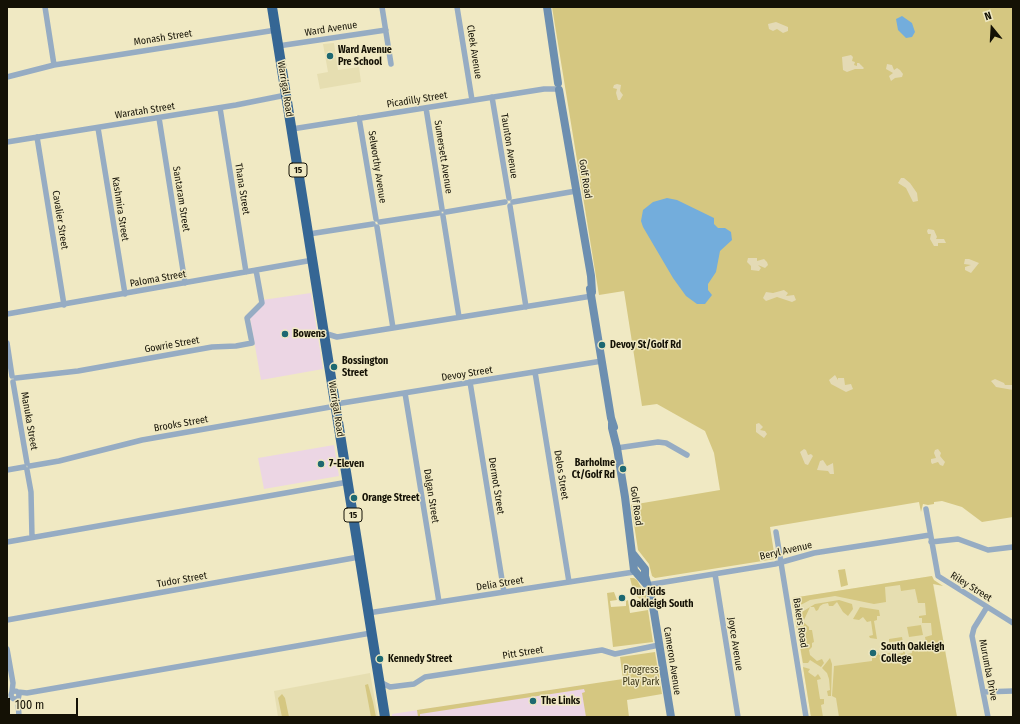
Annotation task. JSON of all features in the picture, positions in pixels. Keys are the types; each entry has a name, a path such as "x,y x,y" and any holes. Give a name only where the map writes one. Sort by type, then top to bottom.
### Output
{"highway":[{"name":"Warrigal Road","path":"272,7 385,717"}],"street":[{"path":"45,7 54,65"},
{"path":"382,7 391,64"},
{"name":"Cleek Avenue","path":"457,7 472,100"},
{"name":"Golf Road","path":"547,7 557,87 593,288 592,294 602,361 612,423 616,432 615,437 633,554 638,570"},
{"name":"Monash Street","path":"7,78 54,65 276,30"},
{"name":"Ward Avenue","path":"278,46 386,30"},
{"name":"Picadilly Street","path":"292,129 557,87"},
{"name":"Waratah Street","path":"7,142 220,108 286,95"},
{"name":"Taunton Avenue","path":"492,97 526,307"},
{"name":"Thana Street","path":"220,108 246,272"},
{"name":"Sumersett Avenue","path":"426,108 460,317"},
{"name":"Santaram Street","path":"159,118 185,283"},
{"name":"Selworthy Avenue","path":"359,118 393,328"},
{"name":"Kashmira Street","path":"98,128 125,294"},
{"name":"Cavalier Street","path":"37,137 64,305"},
{"path":"308,234 576,191"},
{"name":"Paloma Street","path":"7,314 313,260"},
{"name":"Gowrie Street","path":"12,379 78,371 212,347 236,346 252,343 247,318 262,303 256,270"},
{"path":"324,333 337,337 526,307 592,294"},
{"name":"Manuka Street","path":"7,343 31,492 32,537"},
{"name":"Devoy Street","path":"336,405 602,361"},
{"name":"Delos Street","path":"535,372 569,582"},
{"name":"Dermot Street","path":"470,382 504,592"},
{"name":"Dalgan Street","path":"405,393 438,602"},
{"name":"Brooks Street","path":"7,470 59,461 142,440 336,405"},
{"path":"617,448 658,442 666,443 688,456"},
{"path":"7,542 348,482"},
{"name":"Riley Street","path":"926,509 938,576 1013,623"},
{"name":"Bakers Road","path":"776,532 806,717"},
{"name":"Beryl Avenue","path":"647,585 781,562 814,553 930,535"},
{"path":"931,542 958,539 988,550 1013,547"},
{"name":"Tudor Street","path":"7,620 359,558"},
{"name":"Delia Street","path":"368,613 638,570"},
{"name":"Cameron Avenue","path":"638,570 647,585 652,600 671,717"},
{"name":"Joyce Avenue","path":"715,574 738,717"},
{"name":"Murumba Drive","path":"987,607 972,633 988,717"},
{"path":"13,695 371,633"},
{"name":"Pitt Street","path":"390,687 414,684 425,677 602,650 615,654 659,645"},
{"path":"7,649 13,683 13,695 19,717"},
{"path":"380,682 390,687 382,697"},
{"path":"983,692 1013,691"}],"shaded area":[{"name":"Ward Avenue Pre School","path":"334,43 338,70 359,67 361,82 320,89 317,74 328,72 323,44"},
{"name":"Bowens","path":"311,293 323,369 261,380 250,318 262,300"},
{"path":"334,445 339,476 264,489 258,458"},
{"name":"South Oakleigh College","path":"932,576 957,717 811,717 792,598"},
{"path":"370,673 378,717 278,717 274,691"},
{"name":"The Links","path":"584,685 590,717 392,717 392,714"}],"green space":[{"path":"552,7 1013,7 1013,517 982,522 962,507 942,501 934,502 934,504 928,505 923,504 921,512 919,502 770,527 775,559 655,578 652,576 649,564 638,550 631,505 720,490 714,453 705,431 657,404 642,406 624,291 599,295"},
{"path":"845,569 848,585 841,587 838,570"},
{"path":"932,576 934,580 943,586 933,584 957,717 839,717 836,698 832,696 834,666 872,661 872,658 876,658 876,653 878,652 879,655 891,653 892,661 898,660 897,654 903,653 901,641 889,642 889,639 902,637 906,659 908,661 913,661 913,656 907,656 907,654 912,653 912,648 906,649 906,646 923,644 926,642 925,637 932,635 931,623 922,623 922,618 919,618 919,616 926,615 925,603 918,603 915,589 901,591 900,585 885,587 886,602 874,604 835,596 810,600 793,609 792,598"},
{"path":"630,578 637,580 646,596 647,605 634,594"},
{"name":"Progress Play Park","path":"614,592 617,600 610,601 611,607 626,606 626,601 628,600 630,613 648,610 653,642 613,647 607,593"},
{"path":"839,600 852,604 853,609 848,616 843,612 837,602 833,606 829,606 828,603 823,604 816,611 814,607 810,607 815,604"},
{"path":"810,607 804,620 800,616 795,617 794,614 802,612"},
{"path":"860,607 879,610 880,616 877,616 877,620 874,621 877,639 870,638 869,636 873,635 871,621 867,622 863,617 859,620 853,619"},
{"path":"795,618 799,618 809,627 809,630 812,630 814,642 809,650 810,655 817,661 822,659 824,663 821,667 810,660 808,663 803,663"},
{"path":"921,625 923,635 909,637 907,627"},
{"path":"655,652 662,694 627,700 629,717 586,717 582,693 585,692 584,689 420,714 420,717 418,717 417,710 623,679 620,657"},
{"path":"830,658 832,664 831,696 828,696 827,691 830,690 829,679 827,673 822,668"},
{"path":"803,667 810,669 808,672 815,677 818,674 821,679 817,680 820,699 824,699 824,704 821,705 823,717 811,717"},
{"path":"368,684 376,717 371,717 365,685"},
{"path":"282,694 285,698 289,717 282,717 278,698"}],"sand":[{"path":"776,22 788,27 788,31 783,33 777,29 773,31 769,29 768,24"},
{"path":"851,55 853,57 852,61 855,62 854,65 857,66 857,63 859,63 864,68 863,69 855,69 847,72 843,70 842,57"},
{"path":"887,64 892,65 894,70 897,68 900,70 903,74 902,77 895,78 891,81 889,76 893,73 886,69"},
{"path":"614,85 621,85 620,91 623,95 620,100 618,100 616,93 617,89 613,88"},
{"path":"901,178 904,178 910,183 917,193 918,201 913,202 906,188 898,183"},
{"path":"928,229 934,230 937,237 936,239 944,239 946,243 938,243 938,246 934,246 930,239 931,234 928,234"},
{"path":"748,258 757,258 757,261 764,259 768,265 765,268 758,265 761,268 759,271 751,270 751,266 747,262"},
{"path":"965,259 979,263 971,273 965,270 965,267 971,265 964,264"},
{"path":"784,290 788,293 786,296 794,295 796,300 792,302 777,297 766,301 763,298 766,292 773,293"},
{"path":"835,375 838,380 838,378 844,378 845,385 851,384 853,389 846,392 831,384 829,380"},
{"path":"995,379 1004,383 1005,385 1012,385 1013,390 996,387 991,381"},
{"path":"759,423 763,427 760,430 765,431 767,434 764,438 756,432 756,424"},
{"path":"804,449 808,455 811,454 813,456 808,465 805,464 800,452"},
{"path":"938,449 941,453 940,456 945,462 943,466 938,462 932,464 931,462 931,459 936,458 934,453 935,450"},
{"path":"823,460 827,466 833,463 834,474 830,474 828,471 817,470 820,461"}],"water":[{"path":"902,16 912,23 915,32 912,37 906,38 898,30 896,19"},
{"path":"667,198 677,200 714,218 714,224 718,228 725,228 731,232 732,240 720,251 716,272 708,284 708,290 712,295 705,304 697,304 686,296 673,278 643,227 641,221 643,210 653,202"}],"place":[{"name":"Ward Avenue Pre School","path":"330,56"},
{"name":"Bowens","path":"285,334"},
{"name":"Devoy St/Golf Rd","path":"602,345"},
{"name":"Bossington Street","path":"334,367"},
{"name":"7-Eleven","path":"321,464"},
{"name":"Barholme Ct/Golf Rd","path":"623,469"},
{"name":"Orange Street","path":"354,498"},
{"name":"Our Kids Oakleigh South","path":"622,598"},
{"name":"South Oakleigh College","path":"873,653"},
{"name":"Kennedy Street","path":"380,659"},
{"name":"The Links","path":"533,701"}]}
